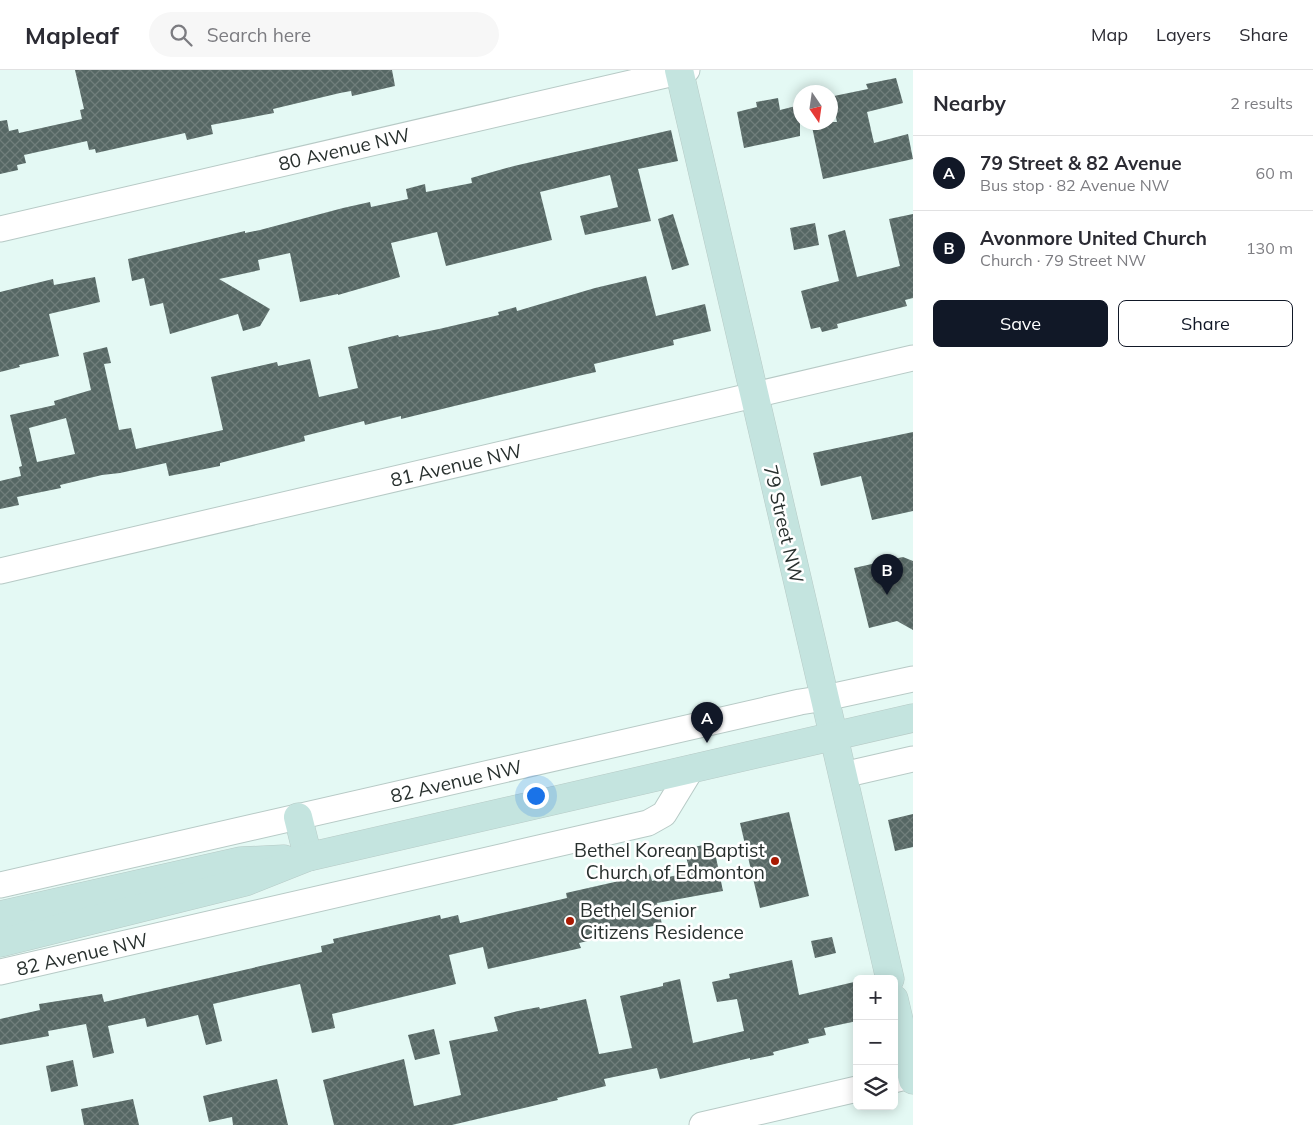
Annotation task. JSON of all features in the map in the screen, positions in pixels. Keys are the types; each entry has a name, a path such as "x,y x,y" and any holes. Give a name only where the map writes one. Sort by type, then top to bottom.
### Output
{"main road":[{"name":"79 Street NW","path":"682,71 754,395 889,975"},
{"name":"82 Avenue NW","path":"0,943 245,882 308,857 913,718"},
{"path":"298,817 308,857"},
{"name":"82 Avenue NW","path":"0,915 240,861 308,857"},
{"path":"898,1020 908,1078"}],"street":[{"name":"80 Avenue NW","path":"0,229 682,71"},
{"name":"81 Avenue NW","path":"0,571 913,358"},
{"name":"82 Avenue NW","path":"0,885 800,702 913,678"},
{"path":"843,775 913,758"},
{"name":"82 Avenue NW","path":"0,972 648,823 664,814 692,768"},
{"path":"702,1125 853,1089"}],"building":[{"path":"75,70 392,70 395,86 352,96 351,91 340,93 273,109 274,113 211,125 213,134 187,140 185,133 96,153 95,149 89,150 87,141 24,155 26,163 17,165 18,170 0,174 0,121 7,120 9,131 18,129 19,133 82,119 80,110 84,109"},
{"path":"896,78 903,103 867,112 874,143 908,134 913,159 823,179 813,130 838,130 838,95 868,89 866,84"},
{"path":"778,98 780,110 793,107 793,130 800,130 800,136 744,148 737,112 757,107 756,102"},
{"path":"671,130 678,161 638,169 651,221 585,235 580,216 618,207 610,175 540,192 552,240 446,266 437,232 391,243 400,277 338,295 300,302 290,253 258,260 260,270 219,279 270,309 260,326 243,331 238,314 170,334 163,303 150,306 144,278 132,281 128,259 245,231 245,233 260,230 370,202 371,207 408,199 406,189 425,184 426,192 472,183 471,178 514,166"},
{"path":"673,214 689,265 672,270 658,219"},
{"path":"913,214 913,298 905,300 907,306 837,324 838,328 822,332 820,327 811,329 801,291 839,281 828,235 845,230 857,277 900,266 889,219"},
{"path":"815,223 819,245 794,250 790,228"},
{"path":"646,276 656,316 705,304 711,331 673,340 674,345 594,364 596,372 401,419 401,416 365,425 364,421 304,436 305,441 220,463 220,466 169,476 166,463 102,475 60,485 61,488 17,497 19,505 0,509 0,481 21,476 19,467 22,466 10,415 55,405 54,401 91,390 83,353 107,347 111,363 104,364 119,430 131,428 136,449 223,430 211,377 277,362 278,366 310,359 319,397 358,388 348,347 499,315 498,312 516,307 517,311 595,288","holes":["66,418 75,454 37,462 29,428"]},
{"path":"95,277 100,302 49,314 59,356 19,365 20,367 0,372 0,292 53,279 54,285"},
{"path":"913,432 913,511 872,520 861,476 821,486 813,453"},
{"path":"903,557 913,561 913,630 897,621 869,628 854,568"},
{"name":"Bethel Korean Baptist Church of Edmonton","path":"789,812 809,896 760,908 740,823"},
{"path":"913,814 913,847 895,851 888,820"},
{"path":"713,843 723,891 657,903 662,924 579,943 581,948 488,969 483,947 449,955 456,984 332,1014 335,1028 312,1033 300,984 213,1004 222,1041 206,1045 198,1015 147,1027 145,1018 108,1026 114,1053 93,1058 86,1024 48,1031 49,1036 0,1045 0,1019 40,1010 39,1004 102,994 104,1002 322,952 321,946 334,943 333,939 440,915 441,919 458,915 460,923 567,898 566,893 650,874 652,881 690,872 684,849"},
{"path":"832,937 836,953 815,958 811,941"},
{"path":"792,960 799,995 853,982 853,1022 824,1028 826,1035 808,1039 809,1043 773,1052 774,1055 750,1060 750,1058 660,1079 657,1068 604,1079 606,1086 557,1098 558,1100 452,1125 334,1125 323,1080 404,1059 414,1106 461,1095 449,1041 498,1031 494,1017 518,1011 539,1007 540,1009 586,999 599,1054 632,1048 620,996 663,986 663,983 680,979 693,1043 744,1031 737,999 717,1002 712,982 730,978 729,974"},
{"path":"434,1029 440,1054 415,1060 408,1035"},
{"path":"73,1060 78,1086 51,1092 46,1066"},
{"path":"277,1079 288,1125 233,1125 232,1117 209,1122 203,1096"},
{"path":"133,1099 139,1125 84,1125 81,1109"}],"place":[{"name":"Avonmore United Church","path":"887,595"},
{"name":"79 Street & 82 Avenue","path":"707,743"},
{"name":"Bethel Korean Baptist Church of Edmonton","path":"775,861"},
{"name":"Bethel Senior Citizens Residence","path":"570,921"}]}
